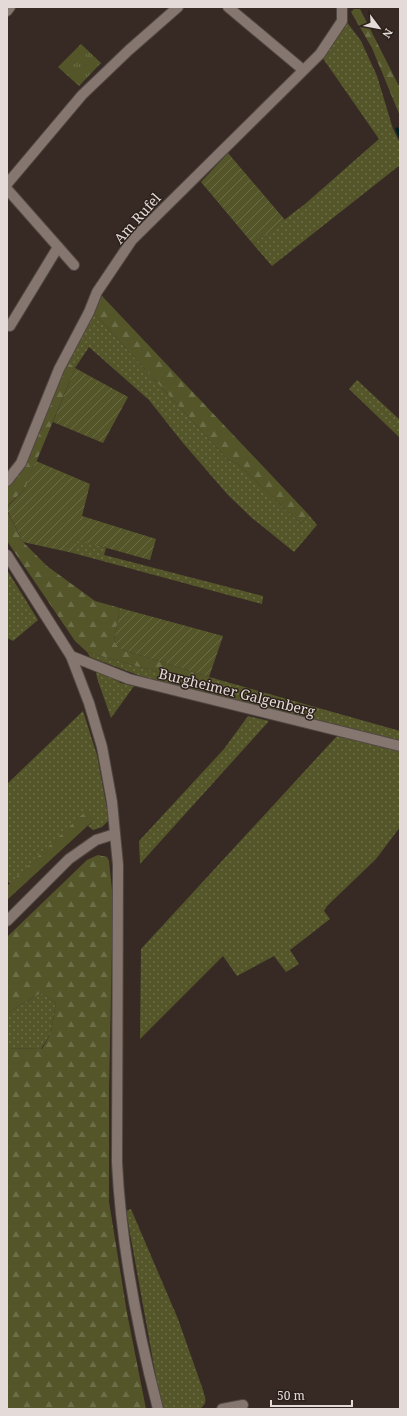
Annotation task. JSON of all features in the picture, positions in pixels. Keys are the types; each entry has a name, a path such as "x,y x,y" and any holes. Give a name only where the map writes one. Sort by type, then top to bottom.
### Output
{"street":[{"path":"7,11 10,7"},
{"path":"7,184 82,95 129,50 178,7"},
{"path":"228,7 302,69"},
{"name":"Am Rufel","path":"7,481 21,463 59,369 89,312 97,292 132,240 302,69 320,54 342,21 343,11"},
{"path":"7,189 44,228 74,265"},
{"path":"10,326 58,247"},
{"path":"7,555 44,612 70,656 89,703 102,747 112,802 118,865 117,1162 119,1200 125,1248 135,1306 147,1368 158,1409"},
{"name":"Burgheimer Galgenberg","path":"70,656 137,681 400,746"},
{"path":"7,921 69,859 96,840 115,834"},
{"path":"222,1409 243,1406"}],"green space":[{"path":"354,9 360,9 400,88 400,116 372,48 351,12"},
{"path":"346,21 361,41 377,76 393,129 400,143 400,165 272,266 253,244 305,204 379,139 322,57"},
{"path":"81,44 101,63 79,86 58,67"},
{"path":"228,153 285,220 253,244 201,182"},
{"path":"102,296 308,514 301,524 238,464 228,460 93,312"},
{"path":"93,312 228,460 238,464 301,524 308,514 317,525 294,552 252,518 228,495 183,443 149,400 89,347 75,368 67,361"},
{"path":"67,361 75,368 25,489 9,504 7,510 7,485"},
{"path":"75,368 128,397 103,443 53,422"},
{"path":"357,380 400,420 400,438 349,389"},
{"path":"36,461 90,484 82,516 156,539 150,560 78,540 73,553 23,542 7,510 9,505 25,489"},
{"path":"7,511 23,542 47,566 95,601 120,608 114,641 120,649 209,677 207,686 87,652 75,641 7,541"},
{"path":"78,539 106,548 104,555 263,596 262,604 73,553"},
{"path":"7,570 38,620 13,641 7,638"},
{"path":"120,608 223,636 209,677 120,649 114,641"},
{"path":"87,652 207,686 209,677 400,731 400,742 154,681 90,657"},
{"path":"100,670 121,683 134,686 111,718 97,678 96,672"},
{"path":"83,711 97,755 109,820 102,827 93,830 88,826 95,819 10,883 7,881 7,784"},
{"path":"248,716 269,721 140,864 139,841 224,749"},
{"path":"337,736 400,750 400,827 376,859 327,906 324,911 330,919 290,950 299,964 286,972 274,956 237,976 223,956 140,1039 141,949"},
{"path":"87,810 95,819 7,900 7,886"},
{"path":"98,855 107,857 109,861 113,900 109,1088 109,1202 127,1313 146,1409 7,1409 7,1048 42,1049 51,1033 56,1003 41,993 7,1013 7,937 87,860"},
{"path":"41,993 56,1003 51,1033 41,1049 7,1048 7,1013"},
{"path":"131,1209 178,1319 203,1390 205,1402 201,1408 163,1409 161,1405 126,1211"}],"waterway":[{"path":"397,129 400,136"}]}
